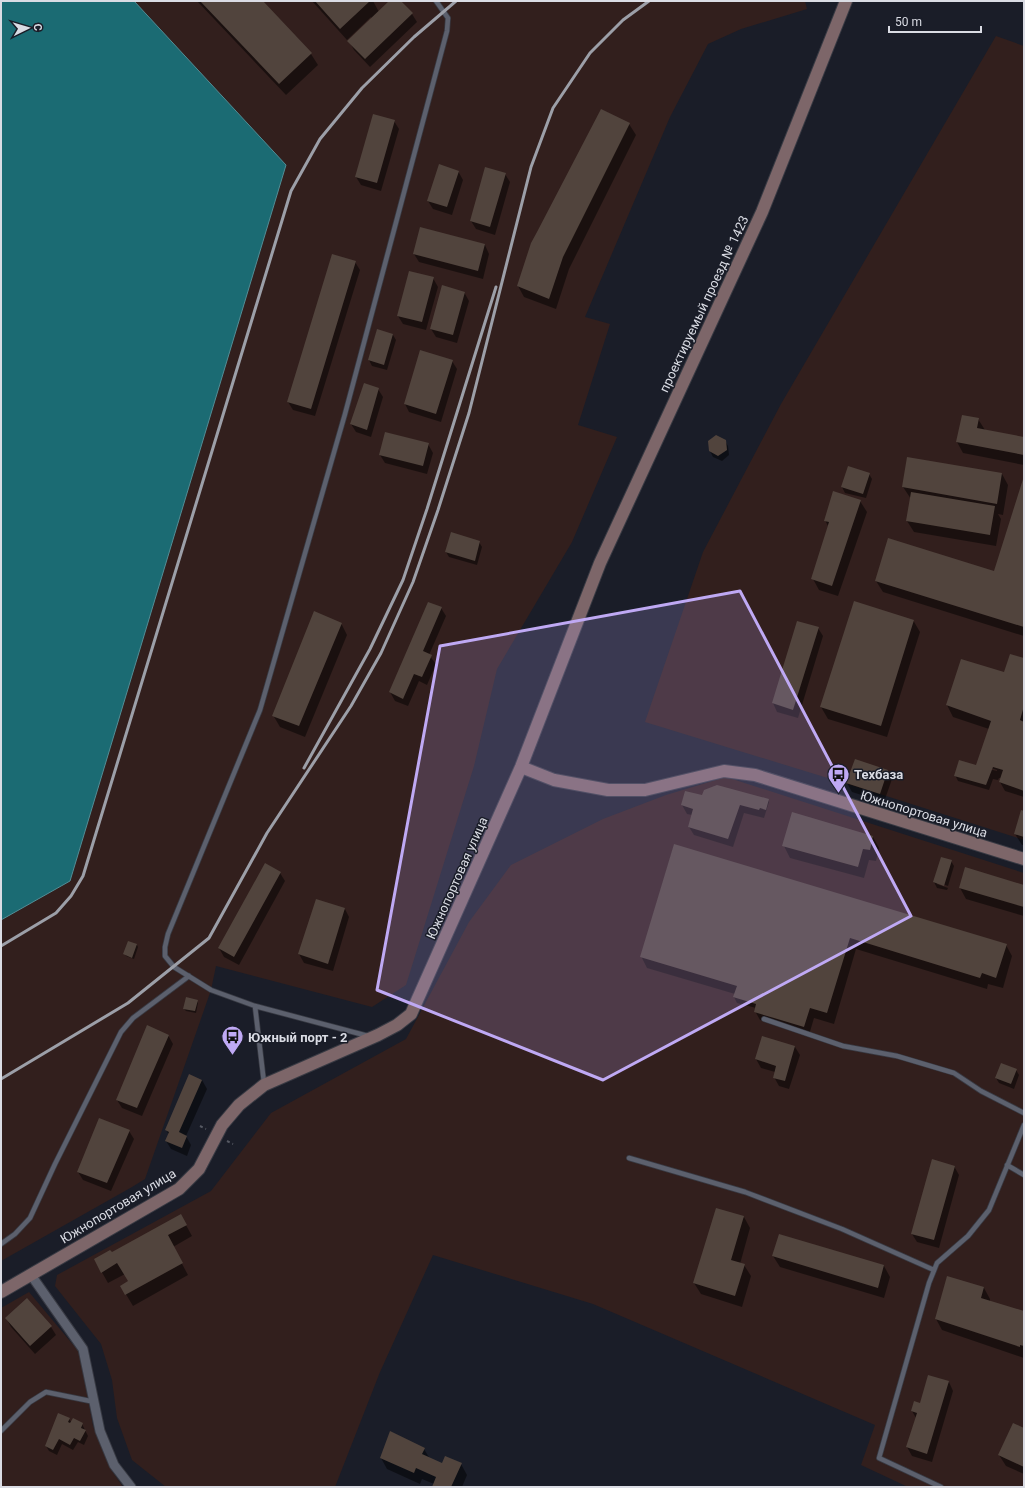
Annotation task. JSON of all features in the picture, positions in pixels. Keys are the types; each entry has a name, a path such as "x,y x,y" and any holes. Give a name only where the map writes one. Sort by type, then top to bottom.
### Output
{"main road":[{"name":"проектируемый проезд № 1423","path":"521,767 600,563 762,212 846,1"},
{"name":"Южнопортовая улица","path":"1,1292 179,1189 199,1169 222,1125 240,1105 264,1085 397,1025 410,1014 521,767 554,780 608,790 645,790 724,771 755,776 1024,859"}],"street":[{"path":"31,1275 83,1349 100,1432 114,1465 130,1487"}],"lane":[{"path":"372,1037 256,1006 211,990 174,967 165,956 165,947 168,934 260,710 346,414 447,30 448,18 436,1"},
{"path":"1,1244 15,1234 30,1218 55,1164 121,1032 133,1018 189,976"},
{"path":"256,1006 264,1085"},
{"path":"764,1019 843,1046 897,1056 954,1073 981,1091 1024,1113"},
{"path":"941,1487 879,1458 929,1283 937,1263 968,1236 989,1210 1024,1125"},
{"path":"629,1158 746,1192 842,1230 934,1270"},
{"path":"1007,1165 1024,1175"},
{"path":"1,1431 30,1402 46,1392 95,1402"}],"highlighted area":[{"path":"740,591 911,916 603,1080 377,990 440,646"}],"shaded area":[{"path":"134,1 805,1 807,9 741,29 708,44 670,117 585,317 610,324 578,425 617,437 572,542 497,669 474,766 406,985 372,1007 216,966 211,990 145,1179 1,1261 1,920 70,881 286,165"},
{"path":"996,36 1024,46 1024,840 645,722 703,552 781,404"},
{"path":"726,777 1024,873 1024,1487 908,1487 861,1465 875,1425 593,1304 433,1255 380,1372 335,1487 166,1487 132,1460 117,1418 112,1380 101,1344 55,1286 57,1275 211,1191 271,1113 406,1039 469,922 511,865 603,819 666,795"},
{"path":"29,1292 80,1353 93,1426 110,1468 123,1487 1,1487 1,1308"}],"water":[{"path":"1,1 134,1 286,165 70,881 1,920"}],"building":[{"path":"200,1 263,1 312,53 279,84"},
{"path":"315,1 370,1 340,29"},
{"path":"389,1 401,1 413,13 365,59 347,41"},
{"path":"601,109 630,123 563,257 549,299 517,286 531,243"},
{"path":"373,114 395,120 377,183 355,177"},
{"path":"439,164 459,171 447,207 427,201"},
{"path":"485,167 506,173 490,227 470,221"},
{"path":"420,227 485,244 478,271 413,254"},
{"path":"332,254 356,261 311,409 287,402"},
{"path":"409,271 434,277 422,322 397,316"},
{"path":"442,285 465,292 453,335 430,329"},
{"path":"377,329 393,334 384,365 368,360"},
{"path":"420,350 453,360 436,414 404,404"},
{"path":"364,383 379,388 367,430 350,424"},
{"path":"962,415 979,418 977,428 1024,437 1024,455 956,442"},
{"path":"385,432 429,443 423,466 379,455"},
{"path":"716,435 726,440 727,450 718,456 709,451 708,441"},
{"path":"907,457 1002,473 997,504 902,487"},
{"path":"848,466 870,473 863,494 841,487"},
{"path":"1024,476 1024,627 875,581 888,538 994,571"},
{"path":"833,491 861,500 832,586 811,579 829,522 824,521"},
{"path":"911,492 995,506 990,535 906,521"},
{"path":"451,532 480,541 475,561 445,552"},
{"path":"854,601 914,620 881,726 820,707"},
{"path":"428,602 442,607 423,651 432,655 422,677 414,674 403,699 389,692"},
{"path":"314,611 342,623 299,726 272,716"},
{"path":"797,621 819,627 793,710 772,703"},
{"path":"1010,654 1024,658 1024,706 1020,720 1024,722 1024,791 999,782 1003,770 993,767 986,785 954,776 959,760 976,765 991,721 946,705 961,659 1004,672"},
{"path":"855,759 888,770 880,794 846,783"},
{"path":"717,785 769,799 766,810 760,808 759,810 740,805 728,839 688,827 693,809 681,805 685,791 702,795 704,790"},
{"path":"1021,810 1024,811 1024,837 1014,834"},
{"path":"792,812 873,836 870,850 863,849 858,867 782,846"},
{"path":"674,844 1007,944 996,978 982,973 980,978 850,938 827,1013 810,1008 804,1027 754,1012 756,1004 733,997 737,986 640,957"},
{"path":"941,857 952,860 944,886 933,882"},
{"path":"265,863 281,872 234,957 218,948"},
{"path":"965,867 1024,885 1024,907 959,888"},
{"path":"316,899 345,908 328,964 298,954"},
{"path":"128,941 137,944 132,958 123,954"},
{"path":"186,997 198,1000 195,1011 183,1009"},
{"path":"147,1025 169,1035 137,1108 116,1100"},
{"path":"762,1036 795,1046 785,1081 773,1078 776,1066 755,1059"},
{"path":"1001,1063 1017,1069 1011,1084 995,1078"},
{"path":"189,1074 202,1080 179,1132 187,1136 182,1148 165,1141 169,1132 165,1130"},
{"path":"99,1118 130,1130 107,1183 77,1172"},
{"path":"932,1159 955,1166 934,1240 911,1234"},
{"path":"716,1208 744,1216 731,1260 745,1264 735,1296 693,1283"},
{"path":"181,1214 187,1225 168,1235 183,1263 125,1295 120,1286 128,1281 117,1263 101,1273 94,1259 110,1250 112,1252"},
{"path":"779,1234 884,1265 878,1288 772,1256"},
{"path":"947,1276 984,1287 981,1298 1024,1311 1024,1346 1020,1345 1020,1347 935,1319"},
{"path":"27,1298 52,1326 30,1346 5,1318"},
{"path":"928,1375 949,1381 927,1454 906,1447 917,1413 911,1411 914,1401 920,1403"},
{"path":"58,1413 70,1418 68,1422 70,1423 73,1418 83,1423 81,1428 86,1430 80,1441 74,1438 70,1445 59,1439 53,1450 45,1446"},
{"path":"1013,1423 1024,1428 1024,1467 998,1455"},
{"path":"390,1431 425,1448 422,1454 442,1463 445,1456 462,1463 451,1487 432,1487 436,1477 416,1468 414,1473 380,1458"}],"railway":[{"path":"1,946 56,913 71,896 83,876 291,191 320,139 362,88 414,37 456,1"},
{"path":"1,1079 128,1003 209,938 267,833 351,706 381,653 413,582 438,510 469,413 531,167 553,108 590,53 623,20 649,1"},
{"path":"304,768 370,649 403,580 427,509 496,287"}],"place":[{"name":"Техбаза","path":"839,794"},
{"name":"Южный порт - 2","path":"232,1056"}]}
